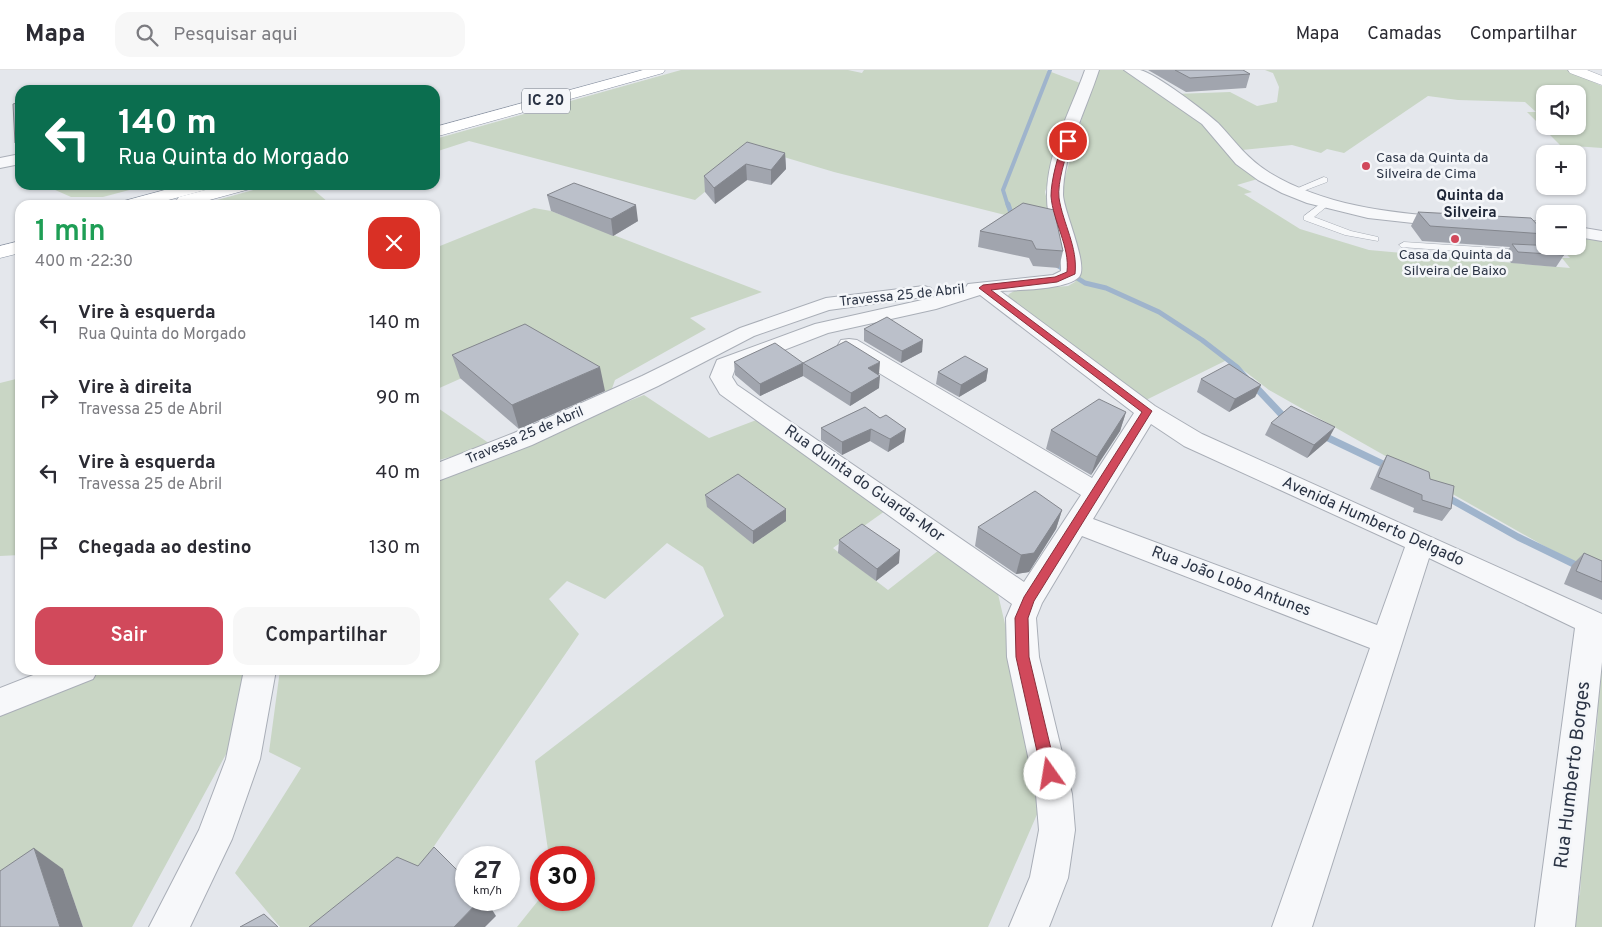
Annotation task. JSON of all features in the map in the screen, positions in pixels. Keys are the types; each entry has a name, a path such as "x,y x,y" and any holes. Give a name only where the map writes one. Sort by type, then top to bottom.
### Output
{"main road":[{"name":"IC 20","path":"440,121 625,70"},
{"name":"IC 20","path":"440,131 658,70"},
{"path":"1575,70 1602,81"},
{"path":"1593,70 1602,74"},
{"path":"148,200 185,190"},
{"path":"190,200 226,190"},
{"path":"0,240 15,236"},
{"path":"0,252 15,248"}],"street":[{"name":"Travessa 25 de Abril","path":"440,471 523,439 650,381 747,332 826,304 882,296 1057,280 1071,274 1072,260 1055,196 1062,157 1092,70"},
{"path":"1131,70 1208,122 1229,148 1253,169 1295,191 1327,203 1388,218 1467,223"},
{"path":"0,163 15,160"},
{"path":"1486,224 1523,225 1536,231"},
{"path":"1586,233 1602,236"},
{"path":"822,328 936,304 983,288"},
{"name":"Avenida Humberto Delgado","path":"983,288 1147,411 1192,440 1597,625"},
{"path":"822,328 1095,492"},
{"name":"Rua Quinta do Guarda-Mor","path":"822,328 732,361 725,365 721,373 722,381 728,389 1028,600"},
{"path":"1030,927 1049,878 1056,830 1054,794 1023,657 1021,618 1028,600 1078,524 1095,492 1147,411"},
{"name":"Rua João Lobo Antunes","path":"1078,524 1385,641"},
{"path":"1292,927 1385,641 1420,543"},
{"name":"Rua Humberto Borges","path":"1555,927 1597,625"},
{"path":"0,702 69,675"},
{"path":"169,927 214,840 243,758 259,675"}],"lane":[{"path":"1295,191 1324,180"},
{"path":"1327,203 1307,218 1376,239"},
{"path":"1404,245 1536,254"}],"green space":[{"path":"681,70 848,70 862,73 864,70 1046,70 1080,83 1045,192 1053,227 834,172 757,149 695,200 469,141 440,150 440,138"},
{"path":"1096,70 1128,70 1195,116 1261,178 1237,185 1252,192 1244,194 1300,229 1369,250 1570,268 1562,258 1570,258 1567,255 1586,255 1586,237 1602,240 1602,575 1546,547 1269,390 1229,359 1146,400 1006,299 1009,294 1016,290 1068,286 1075,282 1080,274 1061,191"},
{"path":"1265,70 1567,70 1602,86 1602,148 1586,147 1586,145 1560,145 1550,135 1586,135 1586,85 1536,85 1536,112 1525,102 1458,100 1428,96 1344,153 1327,149 1321,153 1292,145 1242,150 1175,94 1230,92 1257,106 1277,102 1279,87 1273,73"},
{"path":"1527,112 1536,112 1536,121"},
{"path":"55,190 129,190 103,197 71,197"},
{"path":"253,190 314,190 326,200 217,200"},
{"path":"534,208 551,211 762,292 690,318 706,329 615,380 610,394 531,347 440,388 440,246"},
{"path":"15,379 15,555 0,556 0,383"},
{"path":"644,395 709,438 759,419 885,511 833,548 888,590 939,550 998,594 1045,796 988,927 517,927 530,911 595,911 595,846 547,846 535,761 724,616 703,567 667,543 605,599 567,581 549,599 579,634 413,877 359,927 280,927 235,873 301,768 269,752 279,675 440,675 440,477"},
{"path":"440,409 493,446 440,460"},
{"path":"1602,658 1602,927 1571,927 1571,912 1580,894 1587,773 1595,749 1598,710 1593,704"},
{"path":"87,675 250,675 244,721 132,927 83,927 63,869 0,913 0,712"}],"building":[{"path":"1175,70 1243,70 1250,74 1190,78"},
{"path":"15,103 15,143 13,104"},
{"path":"747,142 785,153 771,170 746,164 714,188 704,176"},
{"path":"574,183 636,205 611,219 547,195"},
{"path":"1023,203 1054,210 1063,251 1036,249 1032,241 980,231"},
{"path":"1418,212 1531,218 1536,223 1536,233 1430,226"},
{"path":"1512,244 1536,245 1536,253 1518,252"},
{"path":"887,317 923,340 902,351 864,329"},
{"path":"525,324 600,367 512,405 452,355"},
{"path":"846,341 880,362 868,368 880,376 851,393 803,363"},
{"path":"775,343 803,363 760,384 734,362"},
{"path":"965,356 988,369 961,385 938,372"},
{"path":"1229,364 1261,385 1235,399 1201,379"},
{"path":"1099,399 1126,412 1097,457 1051,430"},
{"path":"1291,406 1335,427 1314,445 1271,423"},
{"path":"865,407 880,418 886,415 906,429 890,439 871,429 842,442 821,428"},
{"path":"1387,455 1429,472 1430,479 1454,486 1451,509 1422,500 1422,495 1378,477"},
{"path":"738,474 786,509 753,531 705,495"},
{"path":"1035,491 1062,510 1034,553 1021,555 978,527"},
{"path":"862,524 900,550 877,569 839,540"},
{"path":"1584,553 1602,561 1602,582 1576,571"},
{"path":"434,847 455,868 455,911 469,911 454,927 309,927 397,857 418,866"},
{"path":"34,848 60,927 0,927 0,871"},
{"path":"264,914 278,927 240,927"}],"waterway":[{"path":"1008,206 1003,190 1050,70"},
{"path":"1008,204 1013,219"},
{"path":"1052,262 1085,283 1106,288 1159,312 1202,340 1237,367 1252,384"},
{"path":"1251,382 1282,415 1288,418"},
{"path":"1322,435 1389,467"},
{"path":"1445,496 1518,537 1582,568"}],"place":[{"name":"Casa da Quinta da Silveira de Cima","path":"1366,166"},
{"name":"Casa da Quinta da Silveira de Baixo","path":"1455,239"}],"district":[{"name":"Quinta da Silveira","path":"1470,204"}],"route":[{"path":"1050,774 1023,657 1020,634 1021,618 1028,600 1078,524 1095,492 1147,411 983,288 1057,280 1071,274 1072,260 1055,196 1062,157 1068,141"}]}
